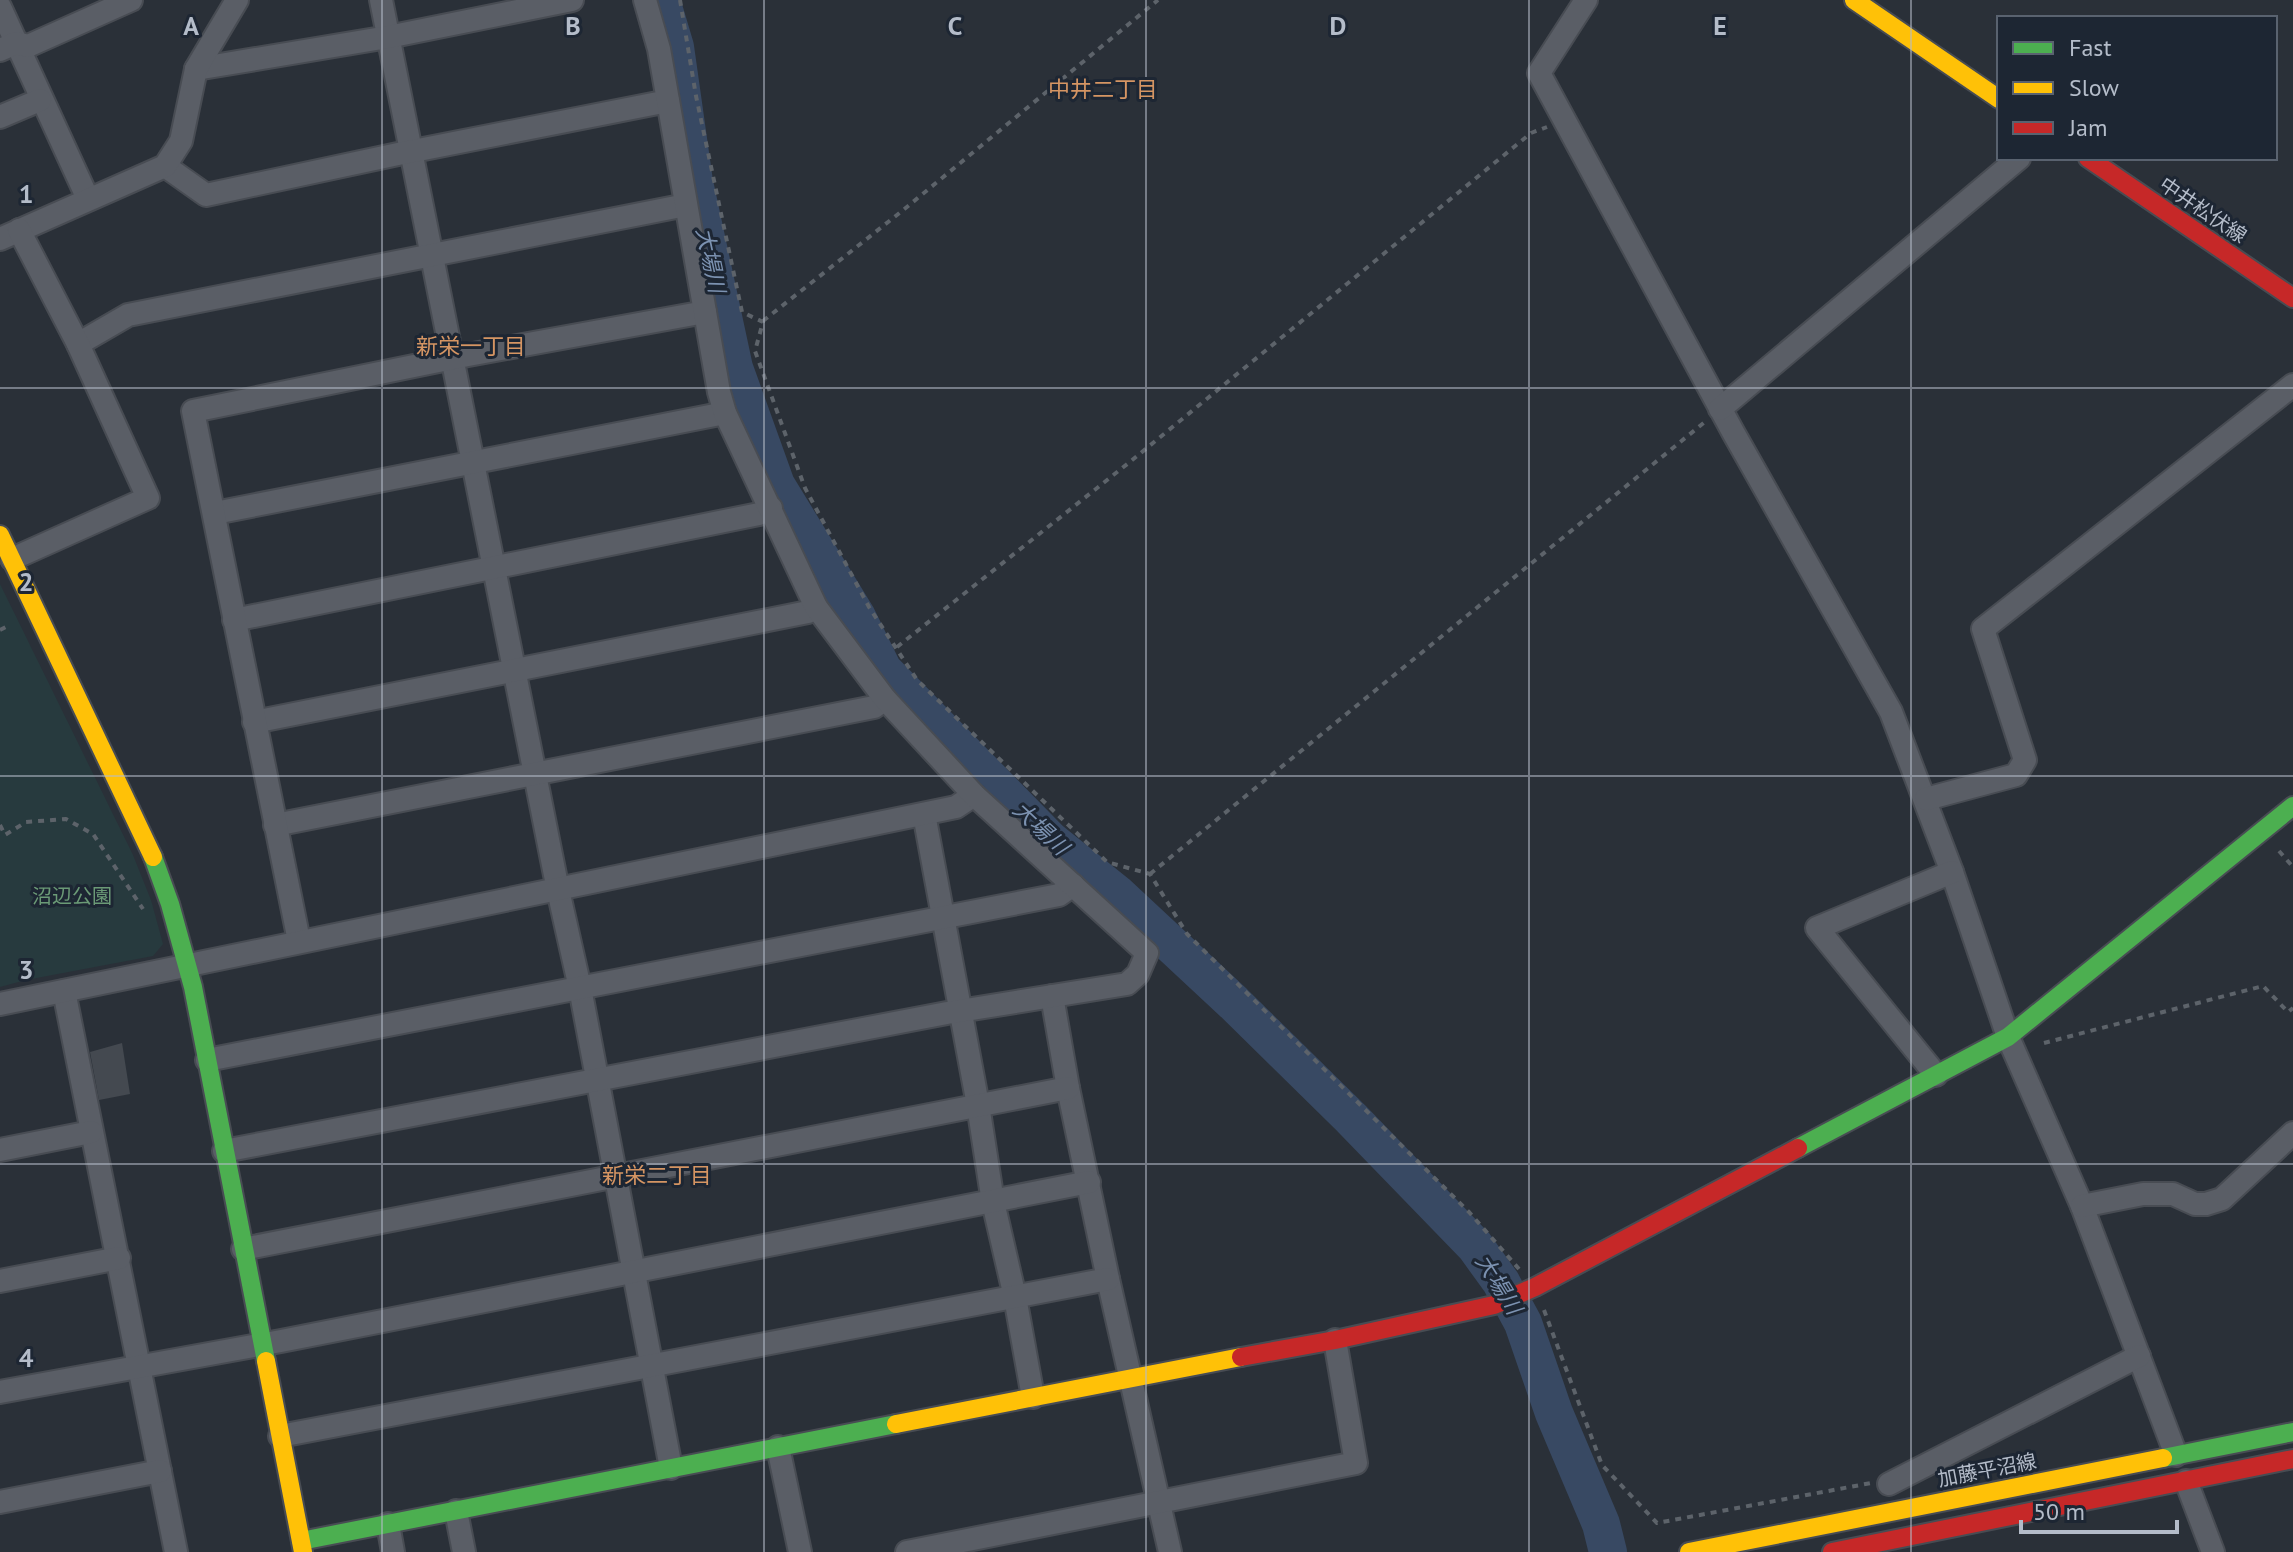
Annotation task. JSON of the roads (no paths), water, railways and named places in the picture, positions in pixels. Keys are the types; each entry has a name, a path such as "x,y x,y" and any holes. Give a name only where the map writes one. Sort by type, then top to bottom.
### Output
{"street":[{"path":"8,46 28,46 131,0"},
{"path":"12,559 148,498 78,344 10,235 165,166 181,141 196,69 237,0"},
{"path":"381,0 580,988 671,1468"},
{"path":"196,69 388,37 572,0"},
{"path":"224,1151 961,1011 1127,984 1138,974 1147,953 974,795 885,699 816,607 725,413 719,392 659,49 645,0"},
{"path":"1586,0 1539,73 1720,409 1891,712 1926,799 2008,1037 2082,1206 2176,1455"},
{"path":"1854,0 1997,98"},
{"path":"0,7 8,46 40,100 88,199"},
{"path":"0,117 40,100"},
{"path":"165,166 206,195 668,101"},
{"path":"1720,409 2017,160"},
{"name":"中井松伏線","path":"2091,160 2293,298"},
{"path":"78,344 128,315 686,205"},
{"path":"299,941 193,411 453,358 705,312"},
{"path":"1926,799 2016,775 2025,760 1983,629 2293,385"},
{"path":"215,513 725,413"},
{"path":"234,620 759,514 771,508"},
{"path":"0,535 159,865 188,966 302,1547 388,1524 1335,1340 1494,1305 1535,1287 2008,1037 2293,806"},
{"path":"254,722 808,612 816,607"},
{"path":"275,825 874,707 885,699"},
{"path":"0,1004 924,814 956,807 974,795"},
{"path":"924,814 993,1202 1015,1297 1033,1397"},
{"path":"1936,1075 1817,928 1952,872"},
{"path":"207,1060 1059,895 1073,885"},
{"path":"64,991 176,1552"},
{"path":"1052,996 1108,1279 1170,1552"},
{"path":"243,1249 1068,1088"},
{"path":"0,1150 91,1132"},
{"path":"2082,1206 2143,1194 2173,1194 2195,1204 2222,1199 2293,1133"},
{"path":"0,1392 1089,1182"},
{"path":"0,1281 119,1258"},
{"path":"280,1436 1108,1279"},
{"path":"907,1552 1356,1463 1335,1340"},
{"path":"1886,1482 2139,1356"},
{"name":"加藤平沼線","path":"1689,1552 2293,1432"},
{"path":"778,1447 800,1552"},
{"path":"1832,1552 2293,1459"},
{"path":"0,1502 160,1471"},
{"path":"2186,1481 2213,1552"},
{"path":"456,1511 464,1552"},
{"path":"388,1524 393,1552"}],"waterway":[{"name":"大場川","path":"661,0 675,47 694,182 734,368 776,485 857,617 883,670 1050,840 1116,893 1234,1003 1475,1246 1501,1282 1523,1323 1554,1413 1601,1524 1608,1552"}],"district":[{"name":"中井二丁目","path":"1103,89"},
{"name":"新栄一丁目","path":"471,346"},
{"name":"新栄二丁目","path":"657,1175"}],"park label":[{"name":"沼辺公園","path":"72,896"}]}
